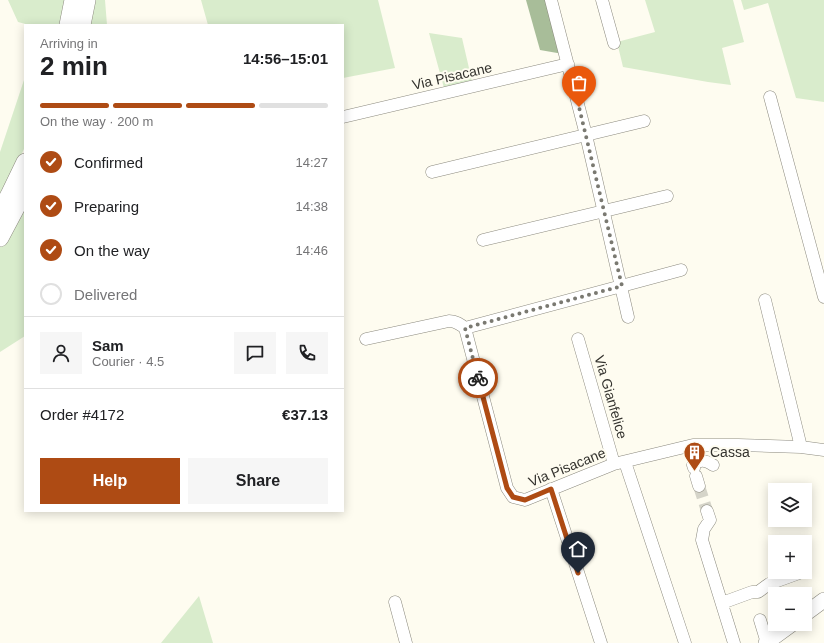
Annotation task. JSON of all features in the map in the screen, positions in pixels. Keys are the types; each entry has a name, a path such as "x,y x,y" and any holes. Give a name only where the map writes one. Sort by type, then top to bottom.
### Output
{"highway":[{"path":"68,24 73,0"},
{"path":"82,24 87,0"},
{"path":"0,212 24,164"},
{"path":"0,238 24,193"}],"main road":[{"path":"812,609 824,600"},
{"path":"767,643 783,631"}],"street":[{"path":"551,0 586,135 628,317"},
{"path":"602,0 614,43"},
{"name":"Via Pisacane","path":"344,117 568,64"},
{"path":"770,97 824,297"},
{"path":"432,172 644,121"},
{"path":"483,240 667,196"},
{"path":"366,338 449,321 454,321 465,328 681,270"},
{"path":"765,300 801,447"},
{"name":"Via Pisacane","path":"465,328 507,488 513,497 525,500 620,463 693,445 801,447 824,450"},
{"name":"Via Gianfelice","path":"578,338 620,463 685,643"},
{"path":"696,477 693,465 698,461 707,461 713,465 710,445"},
{"path":"551,489 601,643"},
{"path":"707,512 710,520 704,529 702,540 734,643"},
{"path":"722,603 752,592 758,592 769,584 783,579"},
{"path":"395,602 406,643"},
{"path":"760,620 767,643"}],"green space":[{"path":"8,0 105,0 107,24 25,24 18,22"},
{"path":"201,0 378,0 395,68 344,78 344,24 208,24"},
{"path":"526,0 548,0 563,54 540,50"},
{"path":"645,0 733,0 744,42 722,48 731,85 623,67 617,42 655,32"},
{"path":"741,0 824,0 824,102 796,98 768,3 744,10"},
{"path":"429,33 462,38 472,81 444,88"},
{"path":"24,80 24,149 0,197 0,152"},
{"path":"24,205 24,337 0,352 0,246"},
{"path":"199,596 213,643 161,643"}],"tunnel":[{"path":"699,486 707,511"}],"way so far":[{"path":"478,378 465,328 622,286 579,107"}],"place":[{"name":"Cassa","path":"694,472"}],"route":[{"path":"478,378 507,488 513,497 525,500 551,489 578,573"}]}
